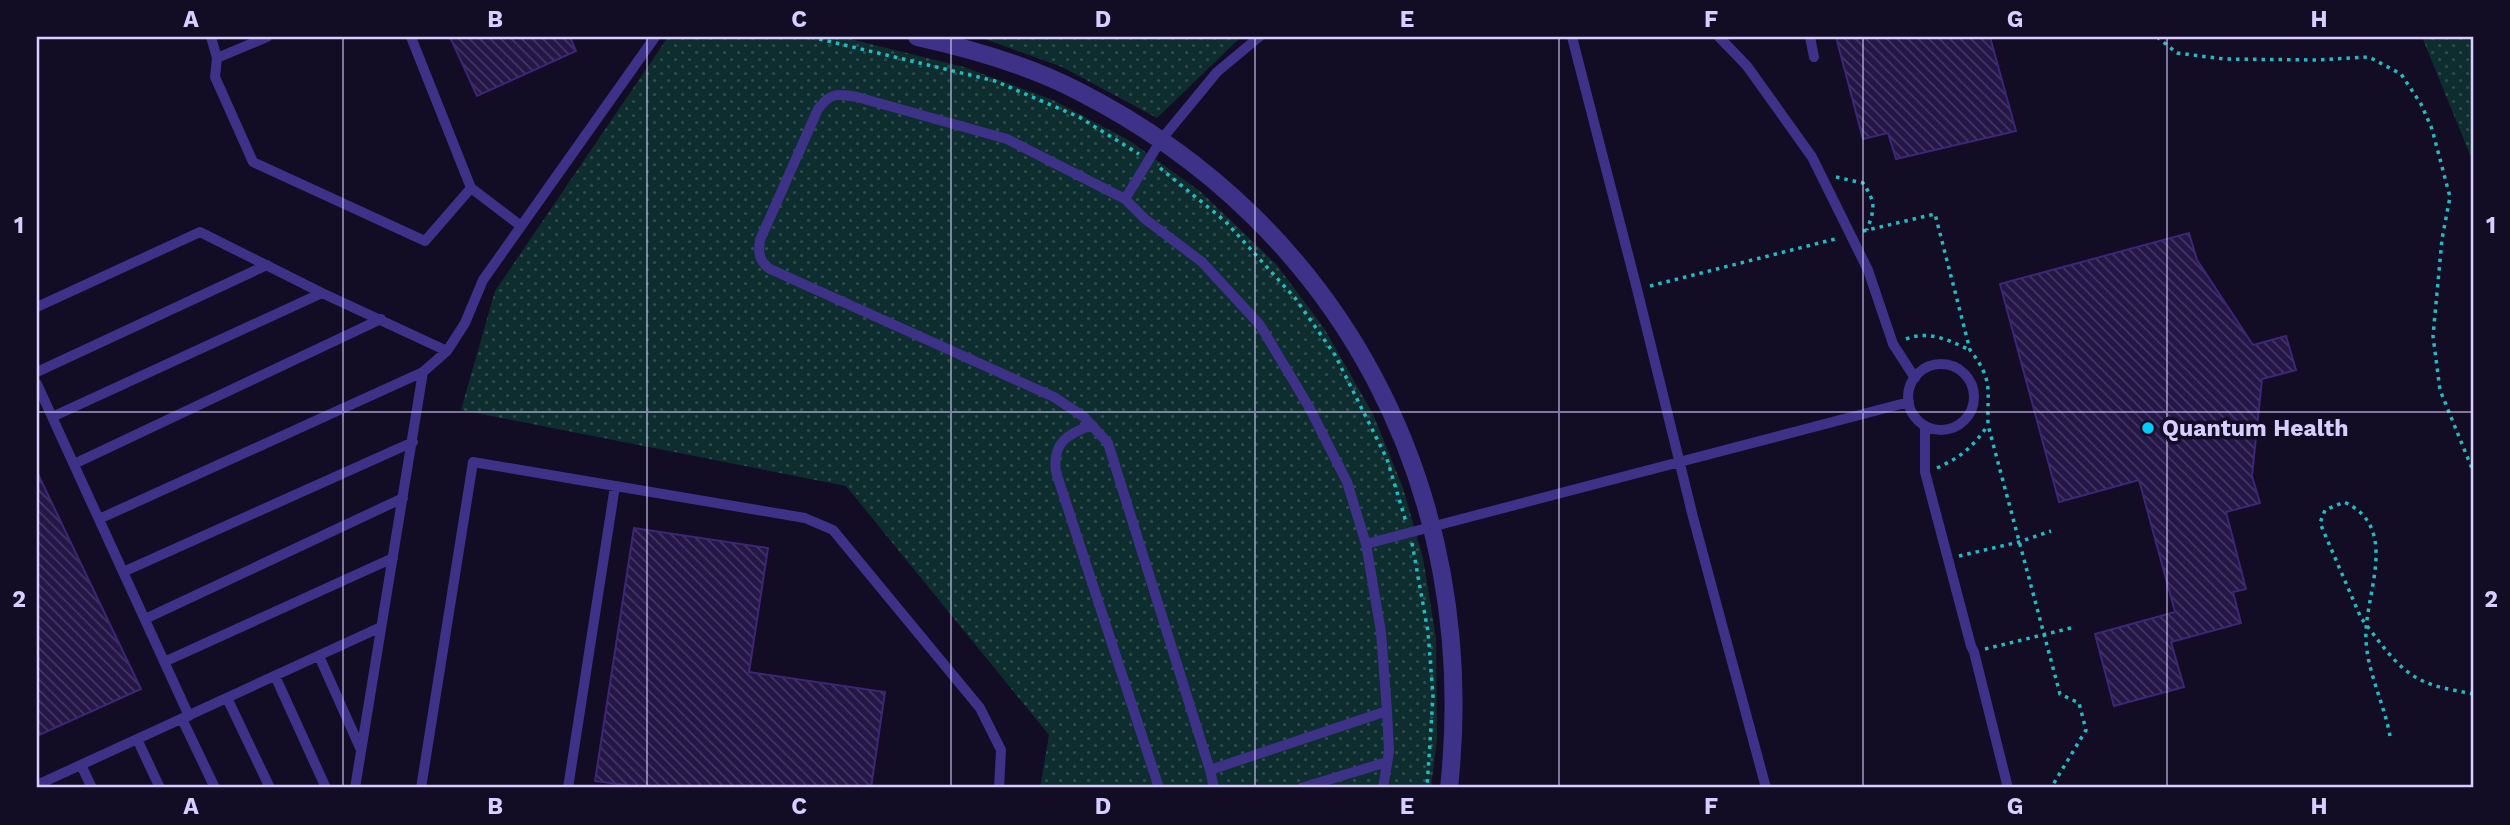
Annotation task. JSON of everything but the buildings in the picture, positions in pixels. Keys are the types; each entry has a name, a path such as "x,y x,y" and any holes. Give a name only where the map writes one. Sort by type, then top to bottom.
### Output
{"street":[{"path":"917,37 974,50 1076,89 1161,140 1214,181 1271,234 1329,305 1370,368 1390,407 1413,464 1433,526 1446,585 1454,658 1454,744 1449,788"}],"lane":[{"path":"211,37 217,58 215,77 253,162 425,242 471,187"},
{"path":"217,58 267,37"},
{"path":"411,37 471,187 521,226"},
{"path":"99,519 423,372 447,351 465,323 483,280 655,37"},
{"path":"1125,200 1161,140 1217,72 1259,37"},
{"path":"1572,37 1693,517 1766,788"},
{"path":"1719,37 1747,66 1812,157 1868,270 1893,344 1915,377"},
{"path":"1810,37 1814,57"},
{"path":"1214,788 1108,443 1093,425 1054,397 763,264 758,253 760,240 818,109 826,97 857,97 1007,139 1125,200 1144,219 1202,262 1260,325 1309,407 1347,482 1366,544 1381,632 1387,711 1387,762 1383,788"},
{"path":"37,307 200,232 447,351"},
{"path":"37,372 267,265"},
{"path":"52,417 322,293"},
{"path":"74,464 381,319"},
{"path":"1931,366 1952,366 1968,378 1973,388 1972,408 1966,418 1947,429 1925,426 1916,419 1909,402 1910,387 1915,377 1931,366"},
{"path":"355,788 423,372"},
{"path":"37,384 164,662 215,788"},
{"path":"1366,544 1909,402"},
{"path":"1093,425 1073,432 1060,444 1054,456 1056,471 1159,788"},
{"path":"1925,426 1925,472 1970,646 1974,652 2006,788"},
{"path":"123,572 412,442"},
{"path":"421,788 473,463 805,518 833,530 980,708 1001,750 999,788"},
{"path":"568,788 615,486"},
{"path":"145,619 403,498"},
{"path":"164,662 393,558"},
{"path":"39,786 382,627"},
{"path":"319,656 361,750"},
{"path":"275,676 326,788"},
{"path":"228,698 270,788"},
{"path":"1210,770 1387,711"},
{"path":"138,739 160,788"},
{"path":"1301,788 1387,762"},
{"path":"81,765 92,788"}],"path":[{"path":"811,37 995,81 1079,117 1165,171 1225,221 1295,298 1335,355 1387,459 1414,550 1429,632 1433,696 1427,788"},
{"path":"2157,37 2177,52 2224,59 2318,60 2369,57 2401,74 2421,104 2432,130 2450,197 2441,253 2433,336 2440,390 2473,471"},
{"path":"1893,344 1919,334 1942,337 1970,349"},
{"path":"1925,472 1955,460 1974,446 1988,425"},
{"path":"2390,736 2385,710 2371,676 2366,639 2367,625 2376,561 2376,540 2356,508 2344,502 2325,510 2320,523 2361,618 2367,625 2397,661 2417,679 2442,688 2473,694"},
{"path":"1947,559 2020,542 2051,531"},
{"path":"1974,652 2075,627"}],"green space":[{"path":"668,37 842,37 964,67 1053,100 1130,141 1201,192 1276,264 1324,328 1373,414 1403,488 1423,558 1436,638 1437,739 1431,788 1040,788 1049,735 846,486 461,410 495,291"},
{"path":"979,37 1241,37 1157,118 1062,67"},
{"path":"2422,37 2473,37 2473,162"}],"place":[{"name":"Quantum Health","path":"2148,428"}]}
